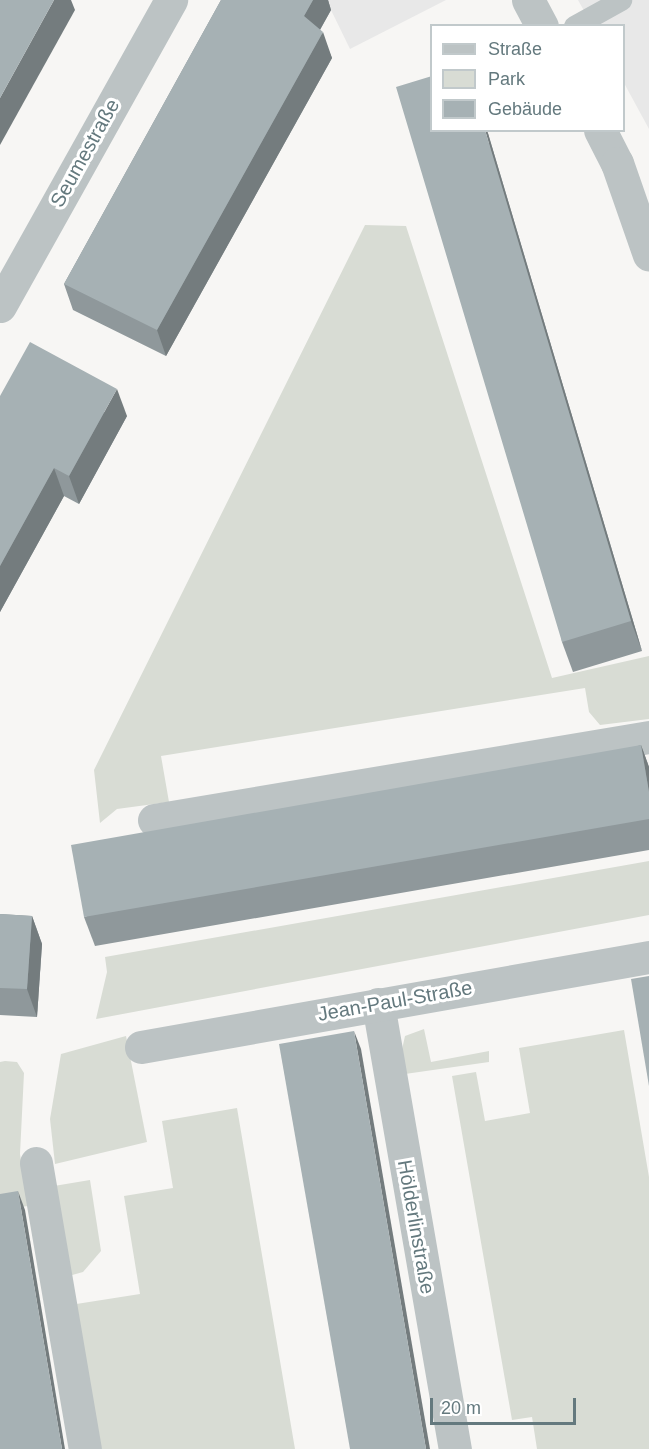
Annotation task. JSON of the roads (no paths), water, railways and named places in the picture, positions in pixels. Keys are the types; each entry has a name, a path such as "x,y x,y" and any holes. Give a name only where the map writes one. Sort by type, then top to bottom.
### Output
{"street":[{"name":"Seumestraße","path":"0,306 171,0"},
{"path":"528,0 541,24"},
{"path":"601,132 617,163 649,255"},
{"path":"154,820 649,737"},
{"name":"Jean-Paul-Straße","path":"141,1047 649,957"},
{"name":"Hölderlinstraße","path":"378,1004 455,1449"},
{"path":"36,1163 86,1449"}],"lane":[{"path":"578,24 621,0"}]}
